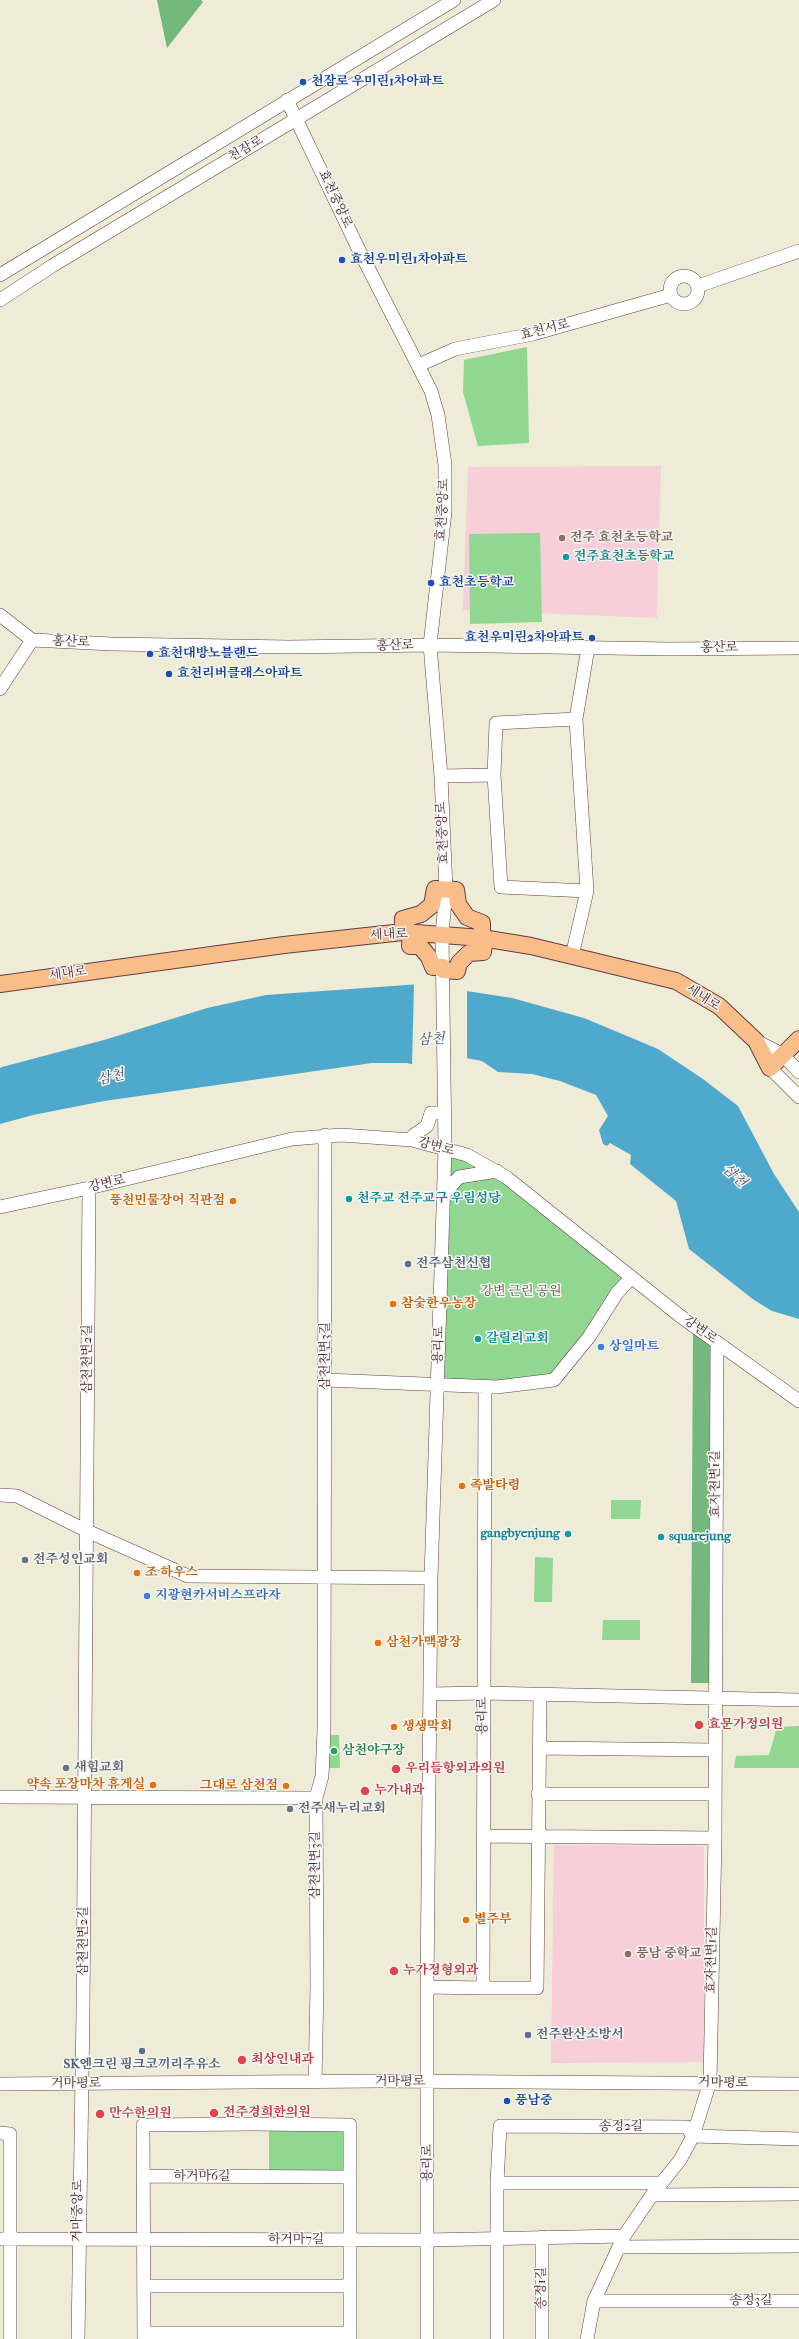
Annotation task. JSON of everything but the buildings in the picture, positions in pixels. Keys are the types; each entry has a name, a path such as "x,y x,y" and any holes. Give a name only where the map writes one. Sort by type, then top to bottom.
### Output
{"main road":[{"path":"435,889 446,889 456,890 458,904 467,917 482,923 484,938 483,952 469,953 459,963 457,971 443,964 433,967 420,946 410,946 403,919 421,914 432,905 435,889"},
{"name":"세내로","path":"0,984 276,946 407,933 484,938 531,946 676,981 719,1006 756,1041 770,1068"},
{"path":"770,1068 782,1054 799,1039"}],"street":[{"name":"천잠로","path":"0,275 454,0"},
{"name":"천잠로","path":"0,300 52,266 494,0"},
{"name":"효천중앙로","path":"287,100 297,118 357,246 432,391 438,415 445,464 445,512 430,645 441,776 446,889 442,936 443,1113"},
{"path":"698,286 799,251"},
{"path":"680,277 689,277 698,286 697,296 686,304 677,302 671,295 671,286 680,277"},
{"name":"효천서로","path":"419,366 455,349 533,334 671,295"},
{"path":"0,615 32,640 0,689"},
{"name":"홍산로","path":"32,640 112,644 273,647 430,645 588,648 799,648"},
{"path":"572,956 586,890 576,719 588,648"},
{"path":"576,719 496,723 494,775 501,887 586,890"},
{"path":"441,776 494,775"},
{"name":"세내로","path":"756,1041 782,1054 799,1072"},
{"name":"세내로","path":"770,1068 799,1097"},
{"path":"413,1138 427,1126 431,1112 443,1113"},
{"name":"용리로","path":"427,2339 427,1987 430,1694 445,1146 443,1113"},
{"name":"강변로","path":"0,1207 89,1188 292,1139 326,1135 413,1138 445,1146 467,1155 497,1171 531,1196 631,1278 799,1401"},
{"name":"삼천천변3길","path":"315,2082 317,1987 316,1798 322,1776 324,1731 326,1135"},
{"path":"443,1195 459,1177 497,1171"},
{"name":"삼천천변2길","path":"82,2084 89,1188"},
{"path":"326,1380 485,1387 554,1380 589,1337 617,1293 631,1278"},
{"name":"효자천변1길","path":"710,2082 715,1838 717,1342"},
{"name":"용리로","path":"483,1988 485,1387"},
{"path":"0,1495 16,1496 87,1531 188,1576 432,1578"},
{"path":"430,1694 483,1693 799,1700"},
{"path":"427,1987 536,1988 540,1694"},
{"path":"539,1748 715,1750"},
{"path":"538,1794 715,1794"},
{"path":"0,1797 316,1798"},
{"path":"483,1836 715,1838"},
{"name":"거마평로","path":"0,2084 315,2082 710,2082 799,2084"},
{"path":"587,2339 594,2301 621,2242 660,2183 680,2160 693,2136 710,2082"},
{"name":"거마중앙로","path":"78,2339 78,2240 82,2084"},
{"path":"143,2125 350,2125 350,2336 242,2333 144,2336 144,2176 143,2125"},
{"name":"송정2길","path":"497,2183 500,2126 688,2127 693,2136 751,2139 799,2139"},
{"path":"0,2133 10,2134 5,2186 6,2335"},
{"name":"하거마6길","path":"144,2176 350,2178"},
{"path":"497,2339 497,2183 660,2183"},
{"path":"652,2195 799,2194"},
{"name":"송정1길","path":"542,2237 542,2339"},
{"path":"498,2238 556,2237 712,2247 799,2246"},
{"name":"하거마7길","path":"144,2240 427,2240 498,2238"},
{"path":"5,2239 144,2240"},
{"path":"144,2286 350,2286"},
{"name":"송정3길","path":"594,2301 799,2301"}],"shaded area":[{"name":"전주 효천초등학교","path":"661,466 657,618 463,610 468,467"},
{"name":"풍남 중학교","path":"554,1845 704,1846 704,2062 551,2063"}],"green space":[{"path":"157,0 201,0 203,2 167,48"},
{"path":"527,347 529,443 478,446 463,392 464,360"},
{"path":"540,533 542,622 470,624 469,534"},
{"name":"강변 근린 공원","path":"445,1148 467,1155 631,1278 554,1380 438,1385"},
{"path":"693,1333 710,1345 709,1683 691,1683"},
{"path":"611,1500 641,1500 640,1519 611,1519"},
{"path":"535,1557 553,1558 552,1602 534,1602"},
{"path":"603,1620 640,1620 640,1640 602,1640"},
{"path":"799,1726 799,1768 734,1768 736,1756 769,1755 777,1727"},
{"name":"삼천야구장","path":"328,1735 339,1735 340,1768 329,1768"},
{"path":"269,2129 341,2129 348,2135 344,2174 269,2175"}],"water":[{"name":"삼천","path":"421,984 512,998 584,1018 658,1049 703,1079 738,1106 774,1174 799,1212 799,1319 772,1311 754,1300 689,1249 676,1201 630,1164 631,1155 610,1143 607,1146 603,1144 599,1130 608,1116 596,1095 560,1081 532,1074 498,1072 482,1061 466,1058 443,1072 407,1063 372,1063 104,1101 33,1115 0,1124 0,1068 2,1067 104,1040 207,1008 266,995"}],"pier":[{"path":"421,982 467,989 467,1060 444,1073 412,1066 414,983"}],"place":[{"name":"천잠로 우미린1차아파트","path":"303,82"},
{"name":"효천우미린1차아파트","path":"342,260"},
{"name":"전주 효천초등학교","path":"562,538"},
{"name":"전주효천초등학교","path":"566,557"},
{"name":"효천초등학교","path":"431,583"},
{"name":"효천우미린2차아파트","path":"592,638"},
{"name":"효천대방노블랜드","path":"150,654"},
{"name":"효천리버클래스아파트","path":"169,674"},
{"name":"천주교 전주교구 우림성당","path":"349,1199"},
{"name":"풍천민물장어 직판점","path":"233,1201"},
{"name":"전주삼천신협","path":"408,1264"},
{"name":"참숯한우농장","path":"393,1304"},
{"name":"갈릴리교회","path":"478,1339"},
{"name":"상일마트","path":"601,1347"},
{"name":"족발타령","path":"462,1486"},
{"name":"gangbyenjung","path":"568,1534"},
{"name":"squarejung","path":"661,1537"},
{"name":"전주성인교회","path":"25,1560"},
{"name":"조 하우스","path":"137,1573"},
{"name":"지광현카서비스프라자","path":"147,1596"},
{"name":"삼천가맥광장","path":"378,1643"},
{"name":"효문가정의원","path":"699,1725"},
{"name":"생생막회","path":"394,1727"},
{"name":"삼천야구장","path":"334,1751"},
{"name":"새힘교회","path":"66,1768"},
{"name":"우리들항외과의원","path":"396,1769"},
{"name":"약속 포장마차 휴게실","path":"153,1785"},
{"name":"그대로 삼천점","path":"286,1786"},
{"name":"누가내과","path":"365,1791"},
{"name":"전주새누리교회","path":"290,1809"},
{"name":"별주부","path":"466,1920"},
{"name":"풍남 중학교","path":"628,1954"},
{"name":"누가정형외과","path":"394,1971"},
{"name":"전주완산소방서","path":"528,2035"},
{"name":"SK엔크린 핑크코끼리주유소","path":"142,2051"},
{"name":"최상인내과","path":"242,2060"},
{"name":"풍남중","path":"507,2101"},
{"name":"전주경희한의원","path":"214,2113"},
{"name":"만수한의원","path":"100,2114"}]}
